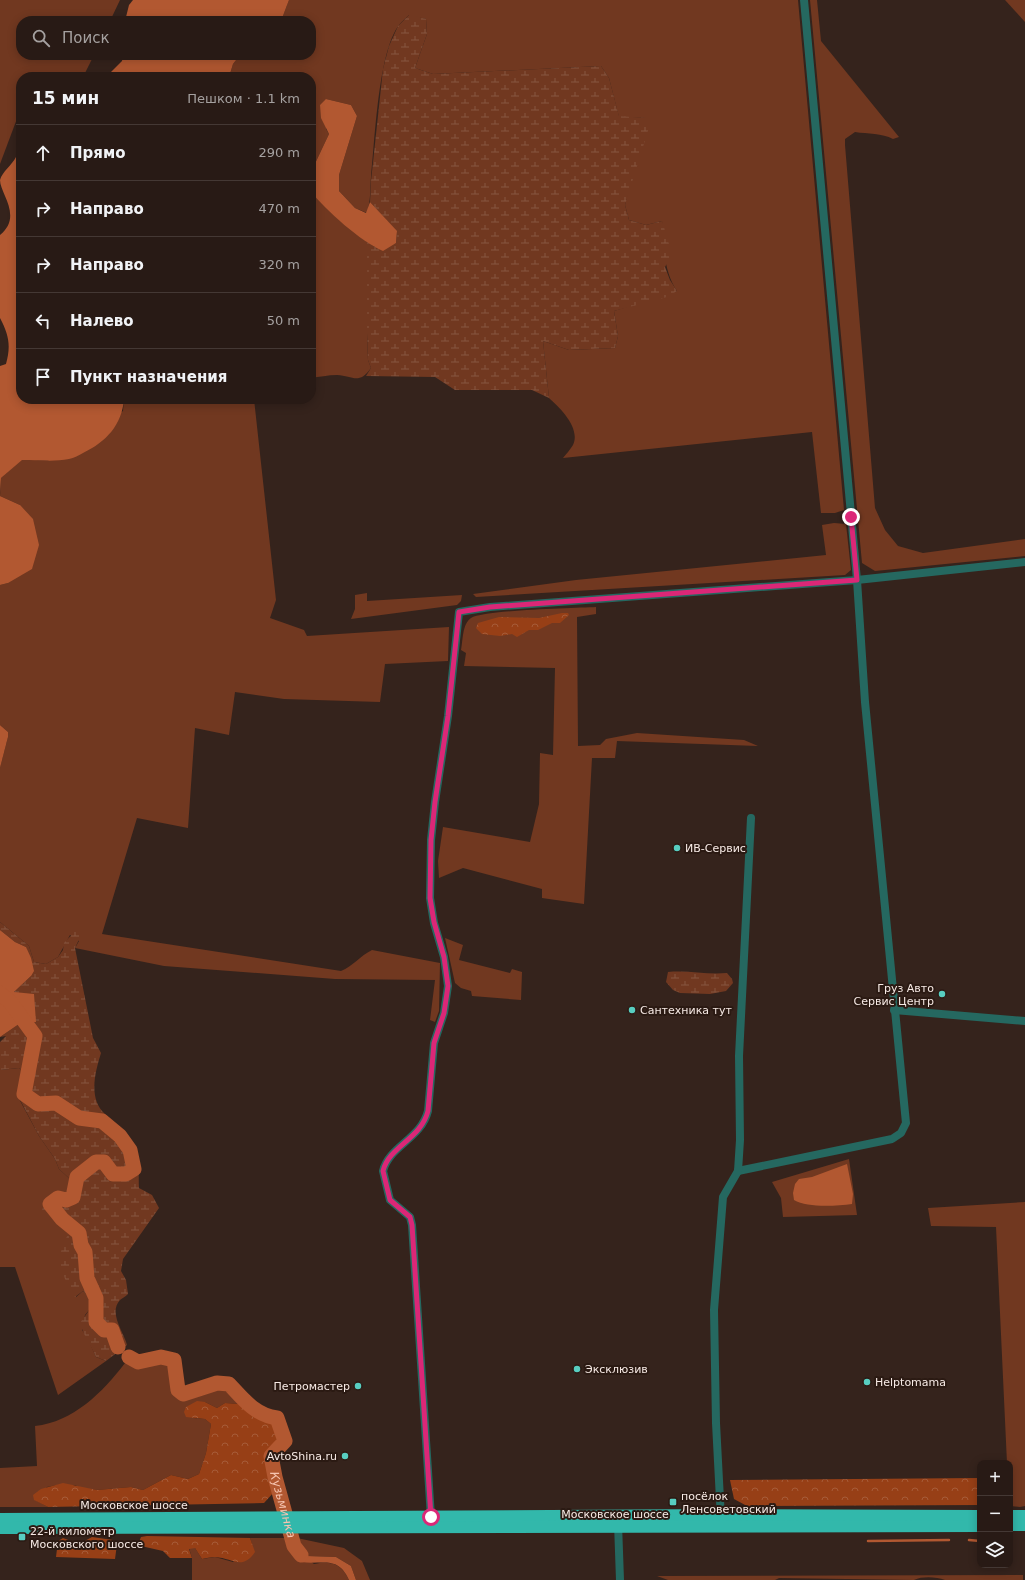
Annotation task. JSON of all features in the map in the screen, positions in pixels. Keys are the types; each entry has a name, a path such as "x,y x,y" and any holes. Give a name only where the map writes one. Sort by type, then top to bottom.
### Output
{"highway":[{"name":"Московское шоссе","path":"298,1523 721,1521 977,1516"},
{"path":"1013,1516 1025,1516"},
{"name":"Московское шоссе","path":"298,1523 431,1517 617,1522"},
{"name":"Московское шоссе","path":"0,1519 269,1523"},
{"name":"Московское шоссе","path":"721,1521 977,1526"},
{"name":"Московское шоссе","path":"0,1528 269,1523"},
{"path":"269,1523 298,1523"},
{"path":"1013,1525 1025,1525"}],"street":[{"path":"738,1170 892,1139 901,1134 906,1123 865,702 857,580 804,0"},
{"path":"431,1517 412,1225 410,1217 390,1200 383,1171 391,1155 419,1131 426,1121 434,1043 447,999 447,972 434,922 430,898 430,862 435,802 448,716 459,612 490,607 857,580 1025,562"},
{"path":"721,1521 716,1423 714,1310 723,1197 738,1170 740,1140 739,1056 751,818"},
{"path":"894,1010 1025,1021"},
{"path":"617,1522 620,1580"}],"green space":[{"path":"0,0 120,0 112,16 16,16 16,60 92,60 86,72 16,72 16,121 0,164"},
{"path":"289,0 798,0 844,510 835,513 821,513 812,432 563,458 573,445 575,439 574,432 572,425 564,413 549,398 543,341 569,350 615,348 618,336 614,311 677,291 672,283 667,266 662,221 646,225 629,220 625,205 646,118 619,117 609,78 601,66 433,74 415,68 427,34 426,19 409,15 399,25 392,38 386,55 376,120 370,199 367,213 355,208 339,191 339,175 357,116 351,105 326,99 326,129 329,134 316,161 316,72 231,72 236,60 316,60 316,16 283,16"},
{"path":"810,0 817,0 821,41 899,137 893,139 880,135 855,132 845,139 875,508 885,530 898,546 923,553 1025,539 1025,556 875,571 862,563"},
{"path":"1005,0 1025,0 1025,22"},
{"path":"410,14 426,19 427,34 415,68 433,74 601,66 609,78 619,116 646,118 651,121 625,205 629,220 646,225 662,221 672,254 665,267 670,280 677,291 667,297 614,311 618,336 615,348 569,350 543,341 549,398 532,390 455,390 435,377 366,376 371,368 368,360 367,333 367,242 375,247 396,243 397,232 370,202 383,69 389,46 398,26"},
{"path":"316,197 335,216 367,242 367,333 368,360 371,368 367,373 359,378 337,375 316,377"},
{"path":"124,404 255,404 276,600 270,618 304,630 307,636 449,627 448,661 385,664 380,702 284,699 235,692 229,735 195,728 188,828 137,818 102,934 341,971 372,950 440,963 439,1011 435,1022 430,1020 435,980 335,979 164,966 75,948 79,941 70,935 58,957 46,964 34,962 29,946 0,922 0,768 8,732 0,725 0,585 8,583 20,505 0,496 1,478 22,459 48,461 123,411"},
{"path":"834,523 846,524 851,570 845,575 476,597 473,594 576,580 826,555 822,525"},
{"path":"367,593 367,601 462,595 461,601 457,605 351,619 355,609 355,595"},
{"path":"596,607 596,614 577,617 578,746 600,745 606,739 637,733 744,740 758,746 617,741 615,758 592,758 584,904 542,898 542,889 463,868 439,878 438,861 443,827 530,842 539,804 540,753 553,755 555,668 464,666 466,653 461,650 463,633 466,624 471,618 493,613"},
{"path":"568,613 569,615 560,623 552,623 538,630 529,630 517,637 512,634 500,636 482,634 476,628 478,623 499,617 539,618"},
{"path":"0,922 29,946 34,962 46,964 58,957 63,950 64,943 77,929 82,933 75,948 93,1038 101,1053 94,1085 96,1101 105,1114 124,1131 136,1148 139,1165 139,1188 152,1195 159,1208 123,1259 121,1271 126,1280 128,1294 120,1300 117,1305 116,1317 127,1345 106,1361 96,1357 80,1323 90,1309 90,1297 83,1291 75,1297 63,1273 60,1259 61,1251 69,1233 49,1212 42,1210 48,1199 58,1193 66,1193 70,1188 71,1180 59,1169 55,1159 39,1136 17,1094 20,1088 22,1070 19,1068 0,1070 0,1042 6,1036 0,1037 19,1024 36,1022 14,992 31,976 26,947 15,942 0,930"},
{"path":"445,938 463,945 459,960 510,973 512,969 522,972 521,1000 472,996 471,991 461,988 455,983"},
{"path":"668,972 727,973 732,979 733,983 726,991 710,994 680,993 673,990 666,982"},
{"path":"19,1068 22,1070 17,1095 39,1136 55,1159 59,1169 71,1180 70,1188 47,1211 69,1234 76,1297 83,1291 90,1297 90,1309 85,1315 82,1330 87,1337 96,1357 106,1361 58,1395 15,1267 0,1267 0,1070"},
{"path":"849,1159 857,1215 783,1217 781,1198 772,1182"},
{"path":"1025,1202 1025,1506 1013,1506 1013,1460 1007,1460 996,1227 931,1226 928,1208"},
{"path":"166,1362 170,1371 174,1390 179,1399 190,1398 222,1388 230,1392 239,1404 225,1403 217,1408 205,1402 194,1418 205,1419 211,1424 206,1453 199,1474 188,1479 171,1475 143,1490 131,1487 97,1490 81,1488 75,1485 57,1485 47,1487 35,1500 48,1507 0,1507 0,1468 37,1466 35,1426 62,1419 86,1404 107,1385 125,1363 139,1366"},
{"path":"197,1401 205,1402 217,1408 225,1403 239,1404 257,1416 274,1423 277,1427 278,1438 265,1454 274,1492 264,1503 48,1507 34,1500 33,1495 41,1489 63,1483 97,1490 131,1487 143,1490 171,1475 188,1479 199,1474 206,1453 211,1424 205,1419 186,1417 184,1412 186,1407"},
{"path":"977,1478 977,1505 747,1506 734,1499 730,1480"},
{"path":"92,1537 113,1540 117,1544 115,1559 56,1557 58,1541 63,1538 79,1544"},
{"path":"141,1537 250,1538 255,1552 246,1561 241,1562 215,1557 202,1559 195,1548 189,1549 192,1558 170,1558 163,1551 141,1546 139,1542"},
{"path":"250,1538 288,1538 291,1548 314,1564 335,1564 343,1570 349,1580 192,1580 192,1558 189,1548 195,1548 202,1559 215,1557 233,1562 252,1544"},
{"path":"297,1538 344,1548 362,1561 370,1580 356,1580 351,1566 336,1557 307,1556 298,1546"},
{"path":"1023,1575 1023,1580 945,1580 930,1577 914,1580 779,1578 775,1580 668,1580 657,1576"}],"shaded area":[{"path":"133,0 289,0 283,16 126,16 129,5"},
{"path":"236,60 231,72 111,72 122,61"},
{"path":"326,99 351,105 357,116 339,175 339,191 355,208 366,213 370,202 397,231 396,243 383,251 365,241 344,225 316,198 316,161 329,134 321,118 320,105"},
{"path":"16,157 16,404 123,404 116,425 106,438 99,444 80,455 69,459 52,461 22,460 1,478 0,493 0,366 6,364 9,346 7,335 0,318 0,235 7,228 10,220 10,213 0,180"},
{"path":"0,496 20,505 33,519 39,545 32,569 8,583 0,585"},
{"path":"0,725 8,732 8,737 0,768"},
{"path":"0,930 15,942 26,947 31,958 34,971 31,976 14,992 34,994 36,1022 19,1024 0,1037"},
{"path":"847,1164 853,1194 852,1204 830,1206 814,1205 800,1203 794,1200 793,1193 795,1184 799,1179 812,1177"},
{"path":"288,1538 297,1538 298,1546 307,1556 336,1557 351,1566 356,1580 349,1580 345,1572 335,1564 301,1562 291,1548"}],"waterway":[{"name":"Кузьминка","path":"0,993 11,1003 35,1036 24,1094 38,1104 56,1103 79,1118 102,1121 120,1136 130,1150 134,1169 126,1174 113,1174 104,1162 96,1162 77,1177 73,1197 66,1200 58,1198 50,1204 62,1219 79,1233 81,1245 85,1252 87,1278 96,1298 96,1322 104,1330 112,1330 118,1347"},
{"name":"Кузьминка","path":"129,1357 138,1362 161,1357 174,1360 178,1390 183,1394 217,1383 229,1384 250,1406 262,1414 277,1418 285,1441 271,1456 275,1477 294,1546 301,1555"},
{"path":"868,1541 949,1540"},
{"path":"969,1540 977,1541"}],"place":[{"name":"ИВ-Сервис","path":"677,848"},
{"name":"Груз Авто Сервис Центр","path":"942,994"},
{"name":"Сантехника тут","path":"632,1010"},
{"name":"Эксклюзив","path":"577,1369"},
{"name":"Helptomama","path":"867,1382"},
{"name":"Петромастер","path":"358,1386"},
{"name":"AvtoShina.ru","path":"345,1456"},
{"name":"посёлок Ленсоветовский","path":"673,1502"},
{"name":"22-й километр Московского шоссе","path":"22,1537"}],"route":[{"path":"431,1517 412,1225 410,1217 405,1211 390,1200 383,1171 384,1166 391,1155 419,1131 426,1121 434,1043 447,999 447,972 434,922 430,898 430,862 435,802 448,716 459,612 490,607 608,599 702,590 857,580 851,517"}]}
